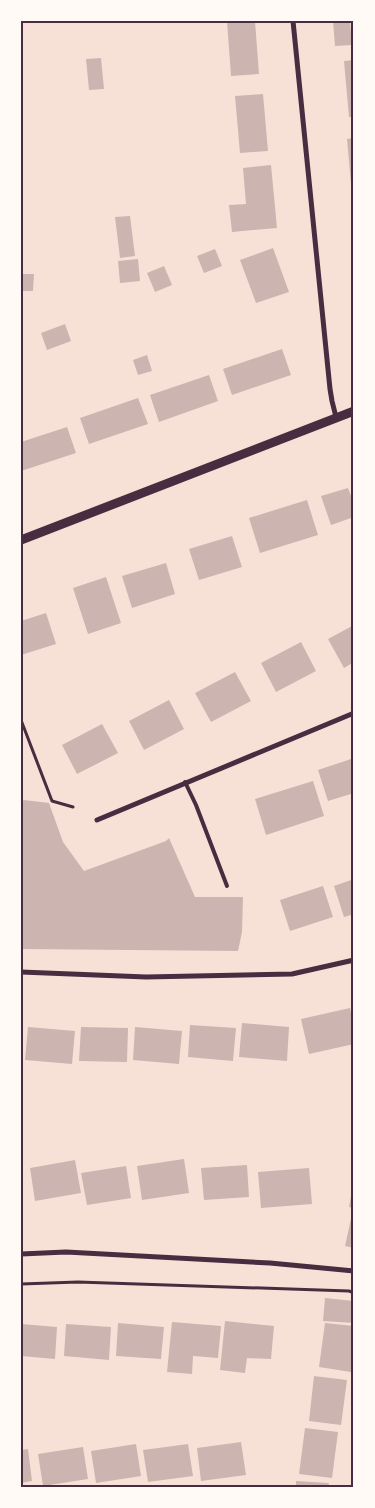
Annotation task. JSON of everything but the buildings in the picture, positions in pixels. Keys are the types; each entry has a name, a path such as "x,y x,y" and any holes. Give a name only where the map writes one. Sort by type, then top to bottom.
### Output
{"street":[{"path":"293,21 330,389 336,417"},
{"path":"21,540 354,410"},
{"path":"97,820 354,712"},
{"path":"21,972 146,976 292,974 354,960"},
{"path":"21,1254 76,1253 270,1264 354,1272"}],"lane":[{"path":"185,782 227,886"}],"path":[{"path":"21,720 52,801 73,807"},
{"path":"21,1284 88,1282 349,1291 354,1293"}]}
